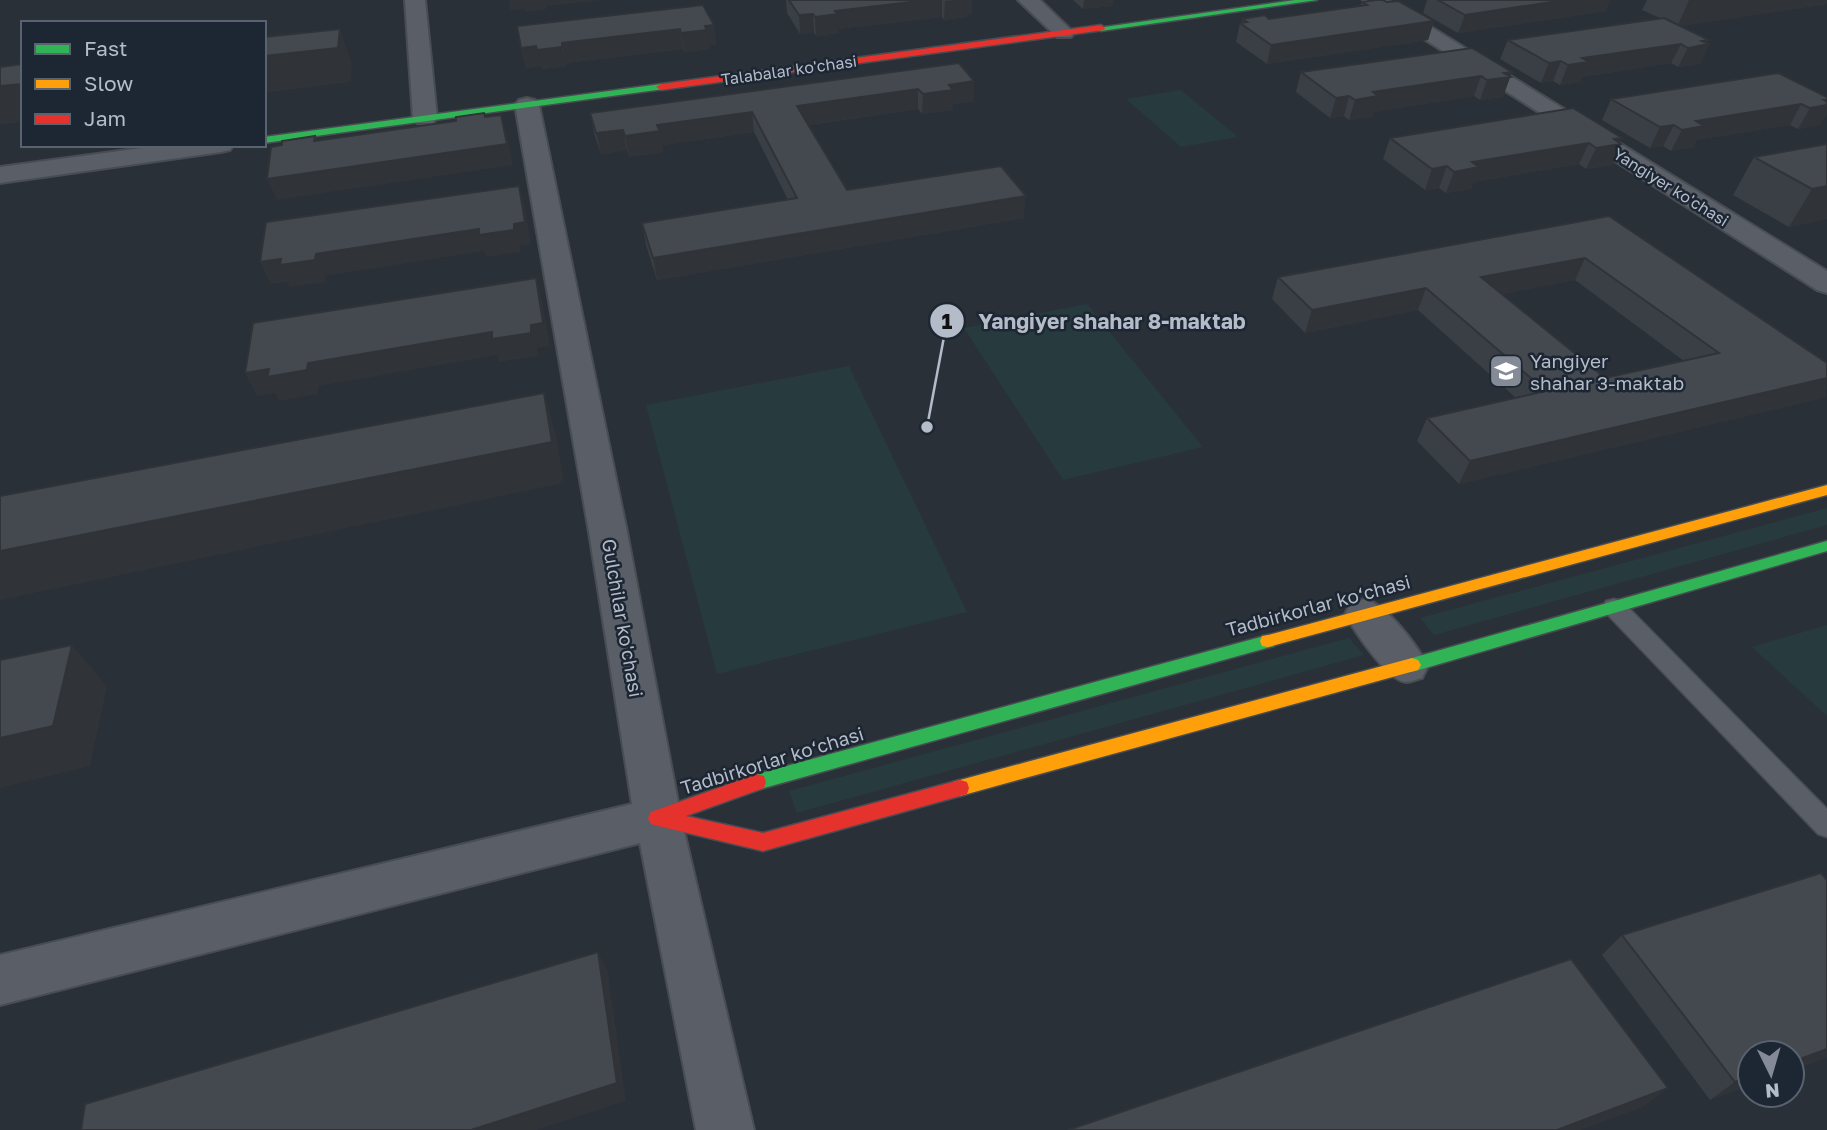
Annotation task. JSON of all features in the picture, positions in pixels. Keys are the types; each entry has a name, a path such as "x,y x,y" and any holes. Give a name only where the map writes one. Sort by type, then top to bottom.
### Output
{"street":[{"path":"415,0 425,118"},
{"path":"1028,0 1064,33"},
{"name":"Talabalar ko'chasi","path":"266,139 1313,0"},
{"name":"Yangiyer ko'chasi","path":"1373,0 1827,284"},
{"name":"Gulchilar ko'chasi","path":"527,105 605,520 657,818 725,1130"},
{"path":"0,174 206,147"},
{"name":"Tadbirkorlar ko‘chasi","path":"657,818 756,782 1827,490"},
{"name":"Tadbirkorlar ko‘chasi","path":"657,818 764,842 1407,666 1827,546"},
{"path":"1365,614 1407,666"},
{"path":"0,980 657,818"}],"lane":[{"path":"1615,607 1827,826"}],"green space":[{"path":"1181,90 1238,137 1181,147 1126,99"},
{"path":"1087,304 1203,447 1063,480 964,328"},
{"path":"849,366 967,612 717,674 646,405"},
{"path":"1827,508 1827,525 1434,635 1420,618"},
{"path":"1827,625 1827,716 1752,647"},
{"path":"1349,638 1364,655 797,813 789,791"}],"building":[{"path":"789,0 928,0 835,11 838,14 815,17 813,14 799,15"},
{"path":"1438,0 1565,0 1465,15"},
{"path":"1398,1 1434,21 1271,45 1240,23 1247,22 1242,19 1265,15 1269,19 1367,5 1362,2"},
{"path":"703,5 714,25 705,26 707,30 681,33 680,29 562,43 562,47 537,50 536,46 521,48 517,26"},
{"path":"1664,18 1709,40 1702,41 1709,44 1688,48 1681,44 1582,58 1589,62 1568,65 1561,61 1549,63 1508,40"},
{"path":"340,29 338,48 266,56 266,37"},
{"path":"1472,48 1512,72 1504,73 1511,77 1487,80 1481,76 1373,92 1378,96 1355,100 1349,96 1336,98 1301,72"},
{"path":"959,63 974,81 949,85 953,90 923,94 918,89 797,106 847,190 1001,166 1026,196 653,258 642,223 797,198 752,112 657,125 660,131 625,136 623,130 596,133 590,113"},
{"path":"21,64 21,84 0,86 0,67"},
{"path":"1778,73 1827,97 1827,100 1824,100 1827,105 1810,108 1801,104 1696,121 1704,126 1682,130 1674,125 1660,127 1611,99"},
{"path":"1573,108 1622,138 1614,139 1621,144 1596,148 1589,143 1472,162 1479,167 1454,172 1447,166 1432,169 1390,138"},
{"path":"484,113 485,117 501,115 507,144 267,179 271,147 282,145 282,141 315,136 314,141 456,121 456,117"},
{"path":"1827,144 1827,186 1812,189 1754,157"},
{"path":"519,186 525,222 514,224 514,230 479,235 479,229 316,254 315,260 280,265 281,259 260,262 266,222"},
{"path":"1609,216 1827,363 1827,378 1470,461 1427,418 1546,391 1426,288 1312,310 1278,277","holes":["1585,258 1719,353 1605,378 1481,277"]},
{"path":"536,278 543,323 531,325 531,333 492,339 492,332 308,363 307,370 267,377 269,369 245,373 253,323"},
{"path":"544,393 552,442 0,551 0,496"},
{"path":"72,645 53,726 0,738 0,660"},
{"path":"1821,873 1827,880 1827,1049 1806,1057 1806,1039 1736,1039 1735,1082 1622,935"},
{"path":"598,952 617,1083 471,1130 81,1130 85,1104"},
{"path":"1571,959 1668,1088 1557,1130 1068,1130"}],"traffic: fast":[{"path":"1101,28 1313,0"},
{"path":"266,140 661,87"},
{"path":"1412,665 1827,546"},
{"path":"757,782 1268,641"}],"traffic: slow":[{"path":"1268,641 1827,490"},
{"path":"960,788 1412,665"}],"traffic: jam":[{"path":"661,87 1101,28"},
{"path":"757,782 658,818 763,842 960,788"}],"place":[{"name":"Yangiyer shahar 3-maktab","path":"1506,371"},
{"name":"Yangiyer shahar 8-maktab","path":"927,427"}]}
